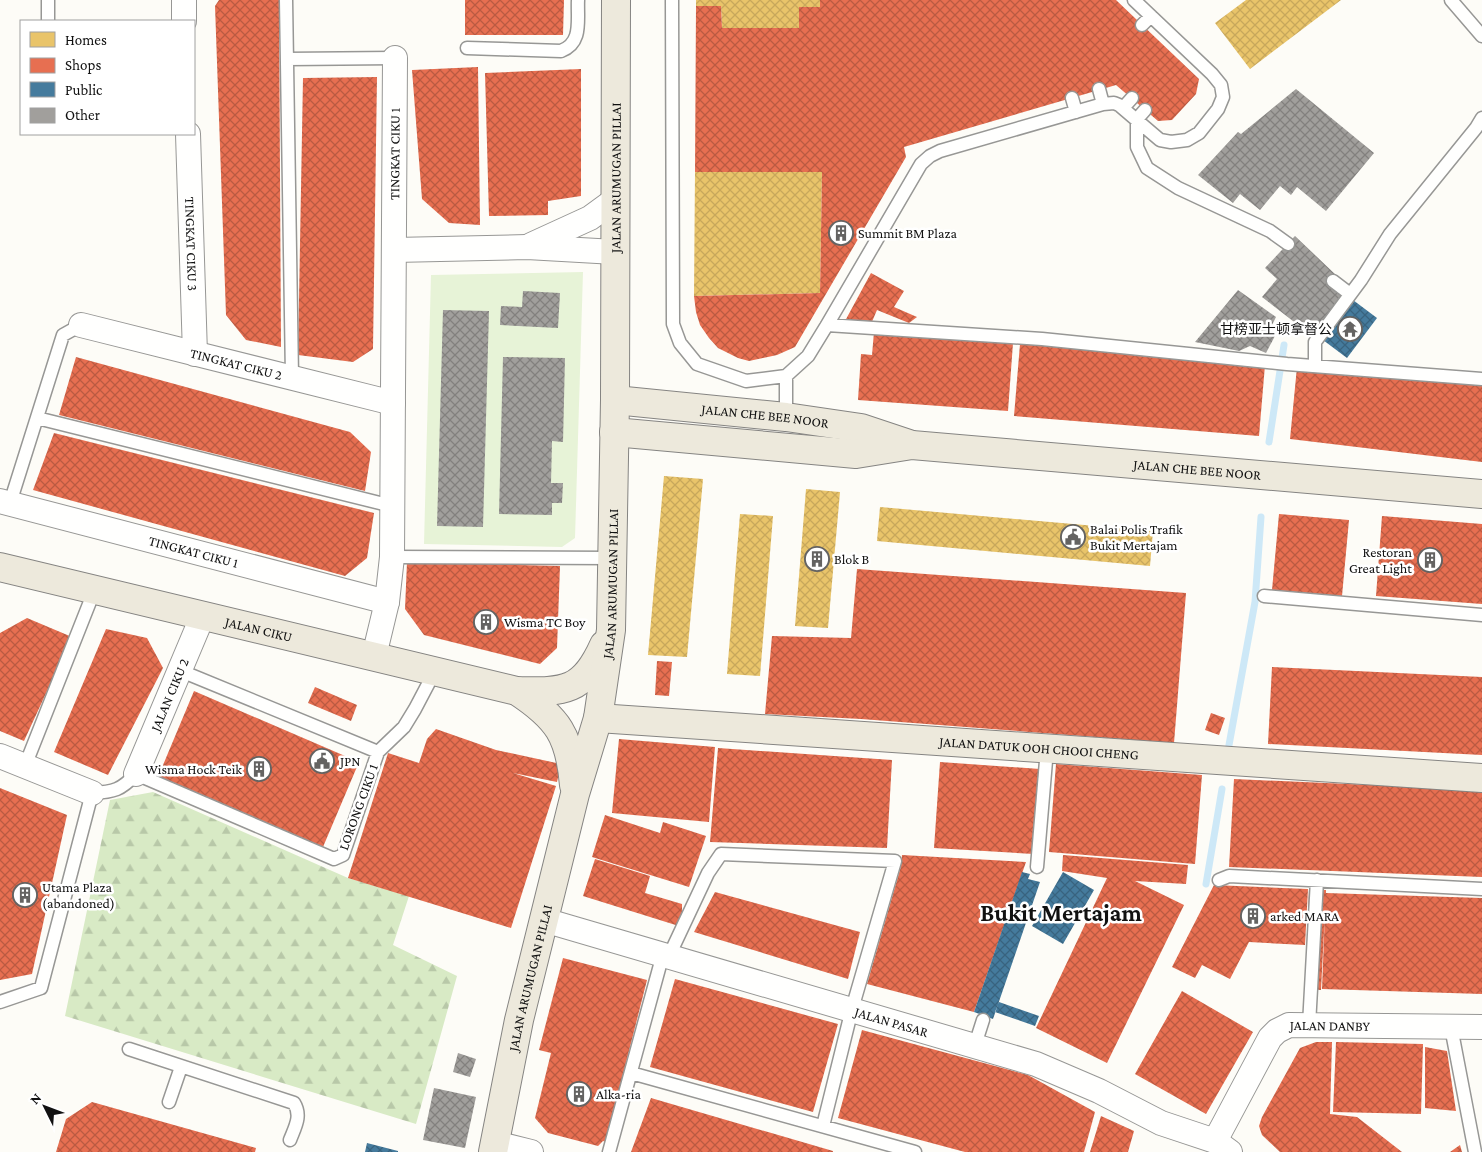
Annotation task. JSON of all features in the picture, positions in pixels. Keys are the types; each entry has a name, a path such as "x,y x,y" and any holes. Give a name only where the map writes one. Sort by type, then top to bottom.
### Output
{"main road":[{"name":"JALAN ARUMUGAN PILLAI","path":"494,1147 519,1020 575,794 598,718 611,630 615,400 616,0"},
{"name":"JALAN CHE BEE NOOR","path":"615,400 786,417 861,428 912,445 1482,494"},
{"name":"JALAN CHE BEE NOOR","path":"614,432 856,454 912,445"},
{"name":"JALAN CIKU","path":"0,567 517,691"},
{"path":"517,691 544,692 561,690 574,685 586,676 595,664 611,630"},
{"path":"517,691 537,704 559,728 568,745 575,794"},
{"name":"JALAN DATUK OOH CHOOI CHENG","path":"598,718 1482,778"}],"street":[{"path":"184,0 184,20"},
{"name":"TINGKAT CIKU 1","path":"374,656 387,602 392,557 395,58"},
{"name":"TINGKAT CIKU 3","path":"188,135 195,354"},
{"path":"528,246 590,218 616,199"},
{"path":"394,250 528,246 614,252"},
{"name":"TINGKAT CIKU 2","path":"81,326 393,403"},
{"name":"TINGKAT CIKU 1","path":"5,502 387,602"},
{"name":"JALAN CIKU 2","path":"136,774 203,615"},
{"path":"0,756 92,793"},
{"name":"JALAN PASAR","path":"544,920 852,1008 1036,1064 1099,1091 1162,1122 1223,1146"},
{"name":"JALAN DANBY","path":"1223,1146 1270,1038 1277,1031 1289,1025 1482,1028"},
{"path":"494,1147 531,1152"}],"lane":[{"path":"48,0 48,20"},
{"path":"286,0 292,377"},
{"path":"467,48 561,51 570,47 575,41 578,31 578,0"},
{"path":"672,0 673,324 680,344 697,364 746,381 786,376 808,356 828,326 921,164 930,156 940,151 1104,104 1114,103 1127,103 1141,114 1160,140 1171,142 1187,140 1199,133 1218,109 1223,97 1221,85 1212,74 1190,62 1182,45 1147,21 1134,0"},
{"path":"1451,0 1482,36"},
{"path":"1173,55 1182,45"},
{"path":"287,59 395,58"},
{"path":"1099,89 1104,104"},
{"path":"1072,98 1076,112"},
{"path":"1141,114 1137,147 1147,168 1178,188 1270,231 1288,244"},
{"path":"1315,366 1315,342 1390,234 1476,128 1482,118"},
{"path":"1333,281 1350,294"},
{"path":"5,502 37,418 63,336 81,326"},
{"path":"828,326 1042,339 1287,364 1482,379"},
{"path":"786,376 786,417"},
{"path":"37,418 392,506"},
{"path":"392,557 612,558"},
{"path":"25,766 95,589"},
{"path":"1264,596 1482,615"},
{"path":"180,670 378,752 404,727 416,709 435,671"},
{"path":"1037,868 1047,749"},
{"name":"LORONG CIKU 1","path":"136,774 334,859 343,854 378,752"},
{"path":"0,1002 41,988 92,793 109,792 124,786 136,774"},
{"path":"609,1152 666,955 708,873 721,854 895,860 852,1008 823,1126"},
{"path":"1218,880 1229,876 1482,889"},
{"path":"1309,1025 1317,880"},
{"path":"975,1045 983,1020"},
{"path":"1451,1027 1475,1152"},
{"path":"129,1049 294,1103 298,1110 290,1140"},
{"path":"169,1102 181,1067"},
{"path":"631,1073 915,1152"}],"green space":[{"path":"583,272 575,538 562,547 424,544 431,275"},
{"path":"153,792 348,878 409,896 393,945 457,976 416,1124 65,1016 110,800"}],"building: Homes":[{"path":"696,0 820,0 820,7 799,7 799,28 722,28 721,6 696,6"},
{"path":"1246,0 1341,0 1250,69 1215,23"},
{"path":"695,172 822,172 820,293 694,296"},
{"path":"664,476 703,479 687,657 648,655"},
{"name":"Blok B","path":"806,489 840,492 828,628 795,626"},
{"path":"880,507 1153,531 1150,566 877,541"},
{"path":"740,514 773,516 760,676 727,674"}],"building: Shops":[{"path":"219,0 279,0 281,347 246,340 226,315 215,6"},
{"path":"465,0 564,0 563,35 465,35"},
{"name":"Summit BM Plaza","path":"820,0 1116,0 1199,79 1196,94 1172,120 1158,121 1116,85 904,147 906,157 795,347 777,355 749,361 718,348 709,338 700,325 694,296 820,293 822,172 695,172 696,6 721,6 722,28 799,28 799,7 820,7"},
{"path":"478,67 480,225 449,223 422,199 412,70"},
{"path":"581,69 581,196 548,201 548,215 489,216 485,73"},
{"path":"377,77 373,349 353,362 298,355 303,78"},
{"path":"871,273 904,291 894,307 917,317 909,323 877,310 871,324 845,321"},
{"path":"874,332 1013,343 1008,411 858,400 861,354 872,355"},
{"path":"1020,344 1265,365 1259,436 1014,416"},
{"path":"76,357 350,432 371,452 365,491 59,415"},
{"path":"1297,367 1482,382 1482,462 1290,439"},
{"path":"54,433 374,513 367,558 345,576 33,490"},
{"path":"1279,514 1349,520 1342,596 1272,590"},
{"name":"Restoran Great Light","path":"1382,516 1482,524 1482,604 1376,596"},
{"name":"Wisma TC Boy","path":"407,562 560,566 557,648 540,664 424,635 405,609"},
{"path":"857,569 1186,593 1174,743 861,719 765,714 772,636 851,638"},
{"path":"27,618 72,637 24,741 0,731 0,633"},
{"path":"106,629 147,638 163,668 108,775 54,752"},
{"path":"657,661 672,662 669,696 655,695"},
{"path":"1272,667 1482,677 1482,755 1268,744"},
{"path":"315,687 357,705 351,721 308,703"},
{"name":"Wisma Hock Teik","path":"194,691 359,762 323,847 158,777"},
{"path":"1211,713 1225,718 1219,735 1205,730"},
{"path":"436,729 496,750 561,764 557,782 513,773 556,786 511,928 348,878 388,753 419,763 427,739"},
{"path":"619,739 715,747 709,822 612,813"},
{"path":"718,748 892,760 887,848 710,842"},
{"path":"940,762 1040,769 1034,854 934,848"},
{"path":"1056,764 1202,775 1195,864 1049,852"},
{"path":"1234,779 1482,790 1482,877 1229,867"},
{"name":"Utama Plaza (abandoned)","path":"0,788 67,815 32,974 0,980"},
{"path":"605,815 660,833 663,822 706,836 689,887 592,857"},
{"path":"902,855 1026,862 974,1012 867,984 901,866"},
{"path":"1063,855 1188,865 1186,884 1135,881 1184,905 1107,1063 1036,1028 1107,878 1062,871"},
{"path":"595,859 650,876 645,893 682,904 682,927 583,896"},
{"name":"arked MARA","path":"1214,885 1308,889 1305,945 1249,942 1230,979 1202,965 1195,978 1172,967"},
{"path":"1309,889 1326,890 1326,893 1482,898 1482,994 1322,989 1325,912 1321,990 1305,989"},
{"path":"715,892 860,932 848,979 694,932"},
{"path":"563,958 647,980 606,1142 603,1141 598,1146 548,1133 535,1118 551,1053 539,1050"},
{"path":"675,979 838,1024 813,1112 650,1067"},
{"path":"1182,991 1253,1032 1206,1114 1135,1074"},
{"path":"862,1030 1028,1075 1095,1112 1084,1152 965,1152 838,1118"},
{"path":"1316,1042 1332,1042 1330,1114 1357,1117 1402,1152 1280,1152 1262,1135 1259,1126 1262,1117 1300,1048"},
{"path":"1336,1042 1423,1044 1421,1114 1333,1112"},
{"path":"1425,1047 1447,1051 1456,1111 1425,1108"},
{"path":"651,1098 833,1151 833,1152 631,1152"},
{"path":"92,1102 256,1148 255,1152 56,1152 66,1119"},
{"path":"1101,1116 1134,1131 1128,1152 1090,1152"},
{"path":"1460,1145 1462,1152 1450,1152"}],"building: Public":[{"name":"甘榜亚士顿拿督公","path":"1353,300 1377,318 1347,358 1323,340"},
{"path":"1022,872 1030,874 1028,879 1040,882 993,1019 974,1012"},
{"path":"1063,872 1094,890 1063,944 1032,926","holes":["1059,906 1068,911 1063,919 1054,914"]},
{"path":"999,1002 1039,1016 1035,1026 995,1012"},
{"path":"367,1143 398,1151 398,1152 365,1152"}],"building: Other":[{"path":"1296,89 1374,153 1326,211 1297,187 1291,195 1280,186 1260,210 1240,194 1233,203 1198,175 1238,132 1241,134"},
{"path":"1295,236 1337,276 1329,286 1342,296 1311,335 1262,297 1277,279 1265,268"},
{"path":"1238,290 1276,317 1269,331 1276,334 1266,353 1250,346 1239,351 1195,342"},
{"path":"523,291 560,293 558,328 500,325 501,306 522,307"},
{"path":"443,310 489,311 483,527 437,526"},
{"path":"503,357 565,358 563,442 552,441 551,483 563,483 562,503 552,503 552,515 499,514"},
{"path":"458,1053 476,1059 470,1077 453,1072"},
{"path":"434,1088 476,1097 465,1148 423,1140"}],"waterway":[{"path":"1269,442 1284,345"},
{"path":"1229,745 1255,602 1261,517"},
{"path":"1206,884 1222,789"}],"place":[{"name":"Summit BM Plaza","path":"841,233"},
{"name":"甘榜亚士顿拿督公","path":"1350,329"},
{"name":"Balai Polis Trafik Bukit Mertajam","path":"1073,537"},
{"name":"Blok B","path":"817,559"},
{"name":"Restoran Great Light","path":"1430,560"},
{"name":"Wisma TC Boy","path":"486,622"},
{"name":"JPN","path":"322,761"},
{"name":"Wisma Hock Teik","path":"259,769"},
{"name":"Utama Plaza (abandoned)","path":"25,895"},
{"name":"arked MARA","path":"1253,916"},
{"name":"Alka-ria","path":"579,1094"}],"district":[{"name":"Bukit Mertajam","path":"1061,912"}]}
